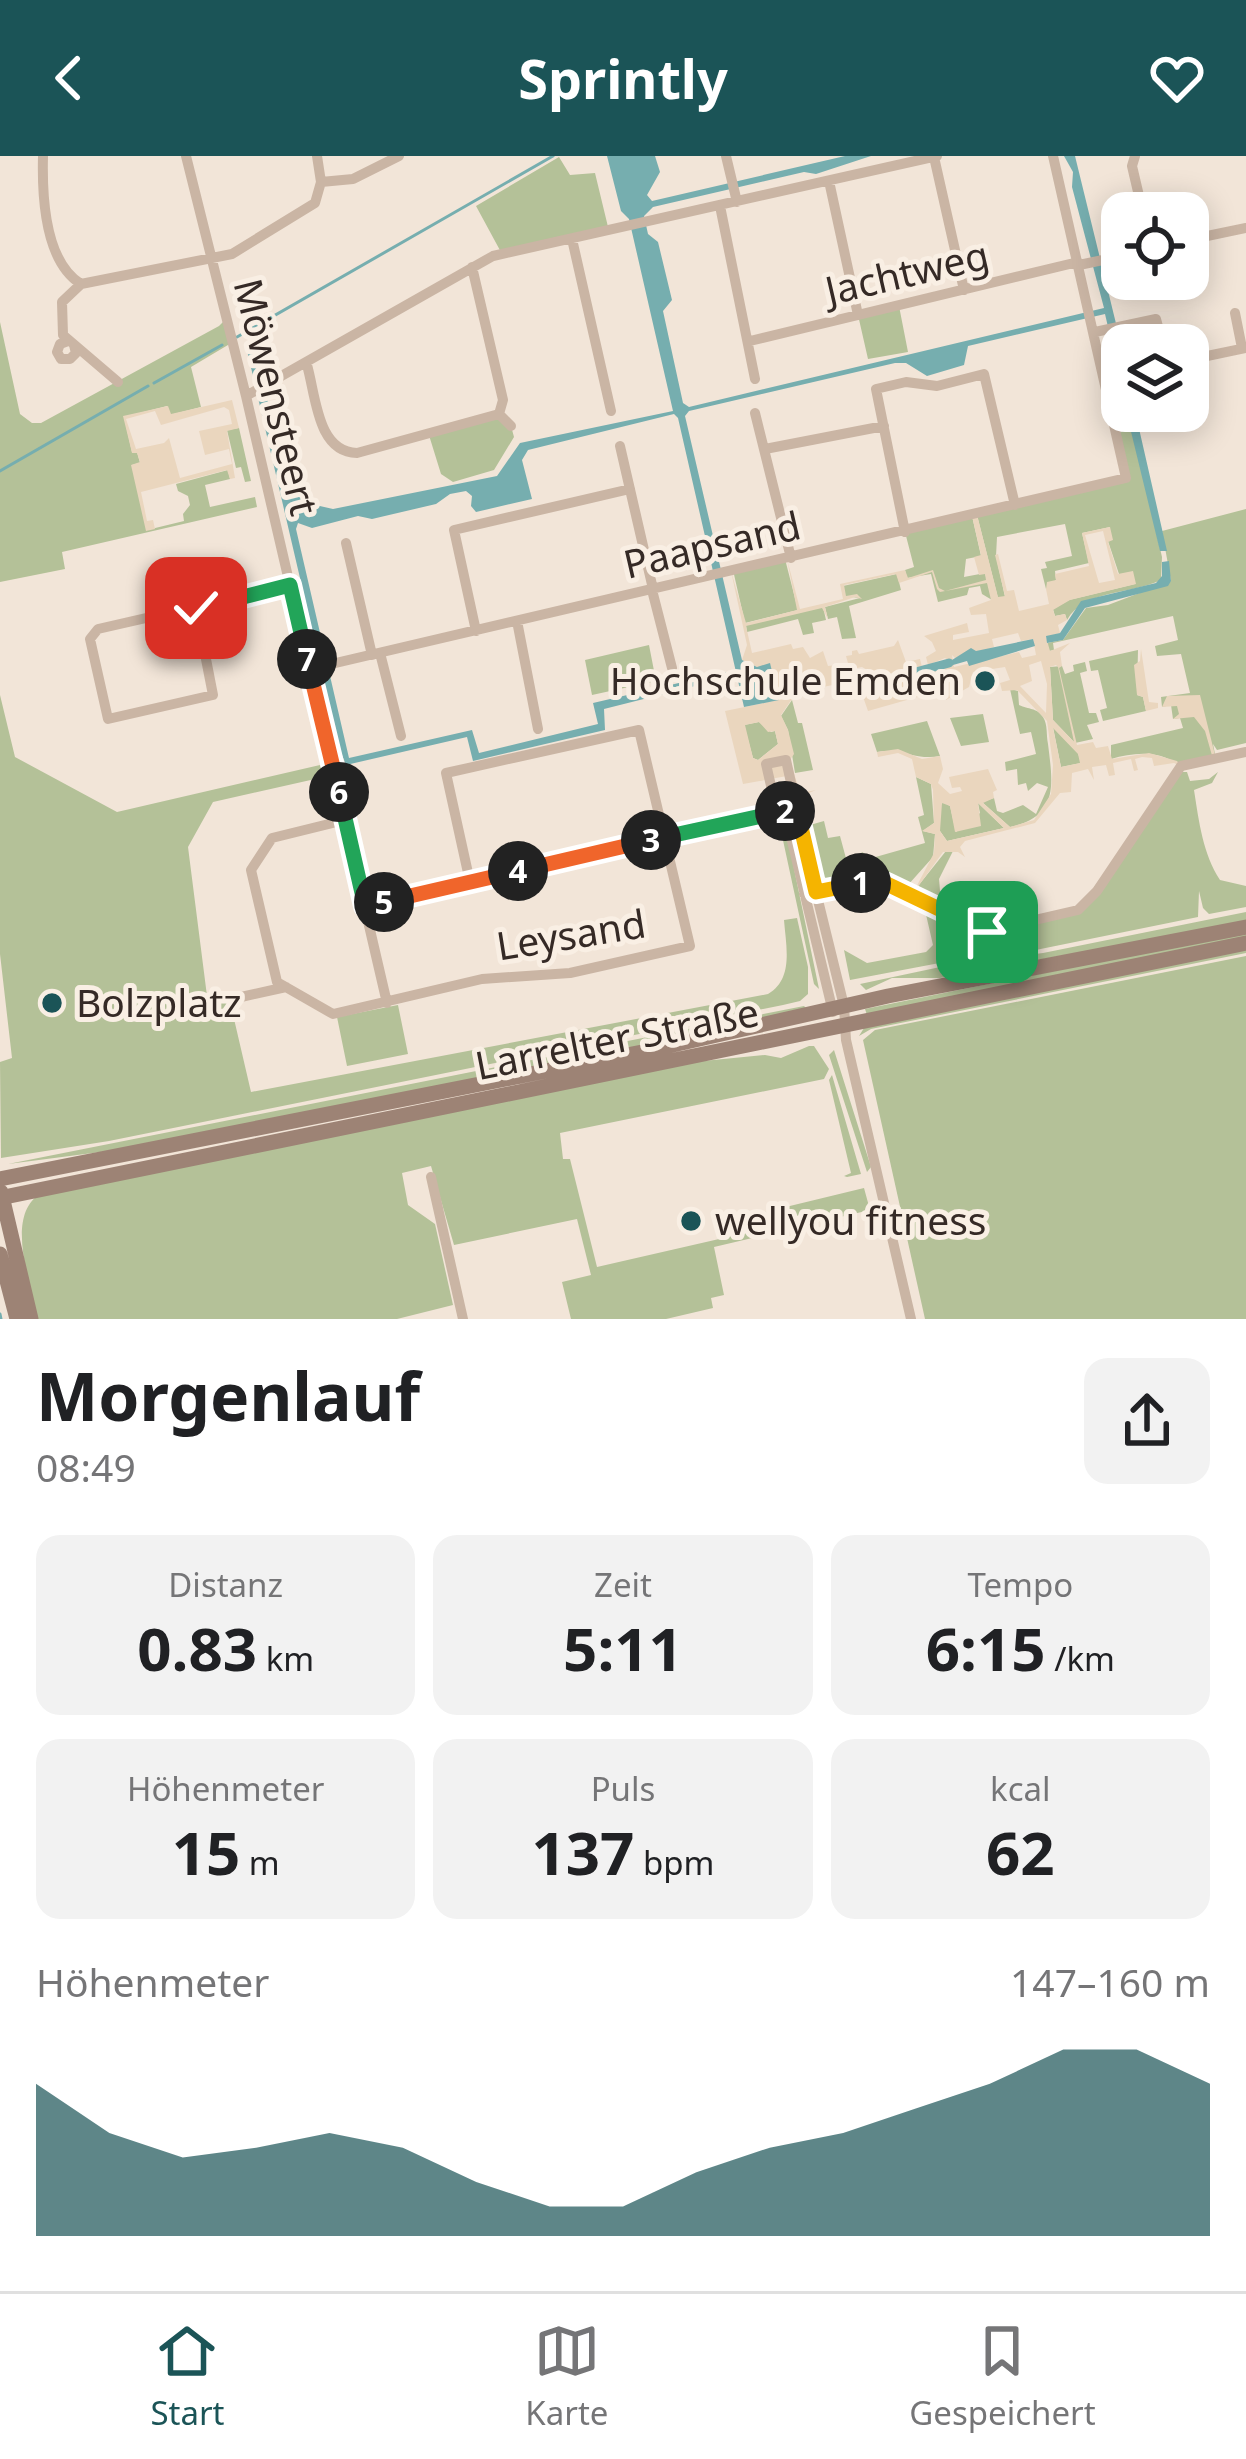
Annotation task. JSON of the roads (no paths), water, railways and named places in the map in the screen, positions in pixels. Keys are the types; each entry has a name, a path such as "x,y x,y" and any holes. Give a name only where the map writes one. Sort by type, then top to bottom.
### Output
{"street":[{"path":"43,156 46,217 63,268 81,284"},
{"name":"Möwensteert","path":"186,156 212,259 255,391 290,585 319,666 345,820 387,1004"},
{"path":"118,382 71,343 61,328 62,305 81,284 238,252 315,203 321,182 317,156"},
{"path":"321,182 353,178 399,156"},
{"path":"726,156 736,195"},
{"path":"255,391 502,254 720,206 736,195 829,181 872,161 936,156 964,290"},
{"path":"1052,156 1087,263 1089,310 1101,325"},
{"path":"1132,159 1139,192"},
{"path":"829,181 858,315"},
{"path":"720,206 755,379"},
{"path":"1209,236 1246,228"},
{"path":"572,239 611,411"},
{"name":"Jachtweg","path":"750,341 1101,260"},
{"path":"472,267 503,400 499,414"},
{"path":"1209,356 1244,348 1235,313"},
{"path":"1127,324 1156,319 1157,324"},
{"path":"307,364 327,439 342,452 357,453 499,414"},
{"path":"905,532 876,389 906,382 937,386 984,374 1015,505"},
{"path":"755,413 791,558"},
{"path":"499,414 511,426"},
{"path":"764,449 884,426"},
{"name":"Paapsand","path":"319,666 1126,478 1119,432"},
{"path":"620,446 672,668"},
{"path":"476,631 454,530 630,489"},
{"path":"346,542 401,736"},
{"path":"196,608 213,695 108,719 90,640 98,629 290,585"},
{"path":"518,621 538,728"},
{"path":"470,882 446,773 654,728"},
{"path":"639,730 664,837"},
{"path":"810,893 880,882 987,932 1078,910 1106,879 1180,766 1246,752"},
{"path":"810,893 786,760 766,764 777,812 787,820 810,893 911,1319"},
{"path":"365,906 777,812 791,813 800,823"},
{"path":"286,987 278,982 251,870 272,838 345,820"},
{"name":"Leysand","path":"286,987 333,1014 482,979 569,973 690,946 664,837"},
{"name":"Larrelter Straße","path":"0,1179 1246,927"},
{"name":"Larrelter Straße","path":"1,1195 1246,943"},
{"path":"232,999 286,987"},
{"path":"430,1177 464,1319"},
{"path":"12,1240 28,1192"},
{"path":"1,1195 31,1319"},
{"path":"0,1254 16,1319"}],"water":[{"path":"607,156 655,156 660,172 647,195 652,201 845,156 871,156 816,174 804,172 653,207 644,216 648,234 658,242 672,300 663,311 683,403 689,407 1104,308 1102,300 1110,300 1116,324 1107,324 1105,314 968,346 964,365 927,376 906,363 895,363 689,411 685,416 742,660 757,667 770,663 779,700 744,707 674,414 528,450 522,460 532,499 476,512 466,491 450,494 436,504 372,519 358,516 312,528 298,523 349,758 472,730 479,753 598,724 593,703 726,672 727,678 604,709 605,730 473,761 467,737 346,765 246,346 253,342 288,483 311,504 333,509 497,476 520,443 673,411 629,219 621,211"},
{"path":"1064,156 1075,156 1101,262 1101,297 1072,187 1073,172"},
{"path":"1131,432 1140,432 1167,551 1160,551"},
{"path":"1169,561 1168,586 1085,608 1063,640 1047,643 1046,636 1060,633 1081,601 1156,583 1162,576 1162,562"},
{"path":"1033,639 1035,646 969,666 967,661 953,665 952,660 971,648 976,651"}],"waterway":[{"path":"237,337 553,156"},
{"path":"154,383 222,345"},
{"path":"0,471 148,386"},
{"path":"890,679 949,663"},
{"path":"0,1314 1,1319"}],"place":[{"name":"Hochschule Emden","path":"985,681"},
{"name":"Bolzplatz","path":"52,1003"},
{"name":"wellyou fitness","path":"691,1221"}]}
